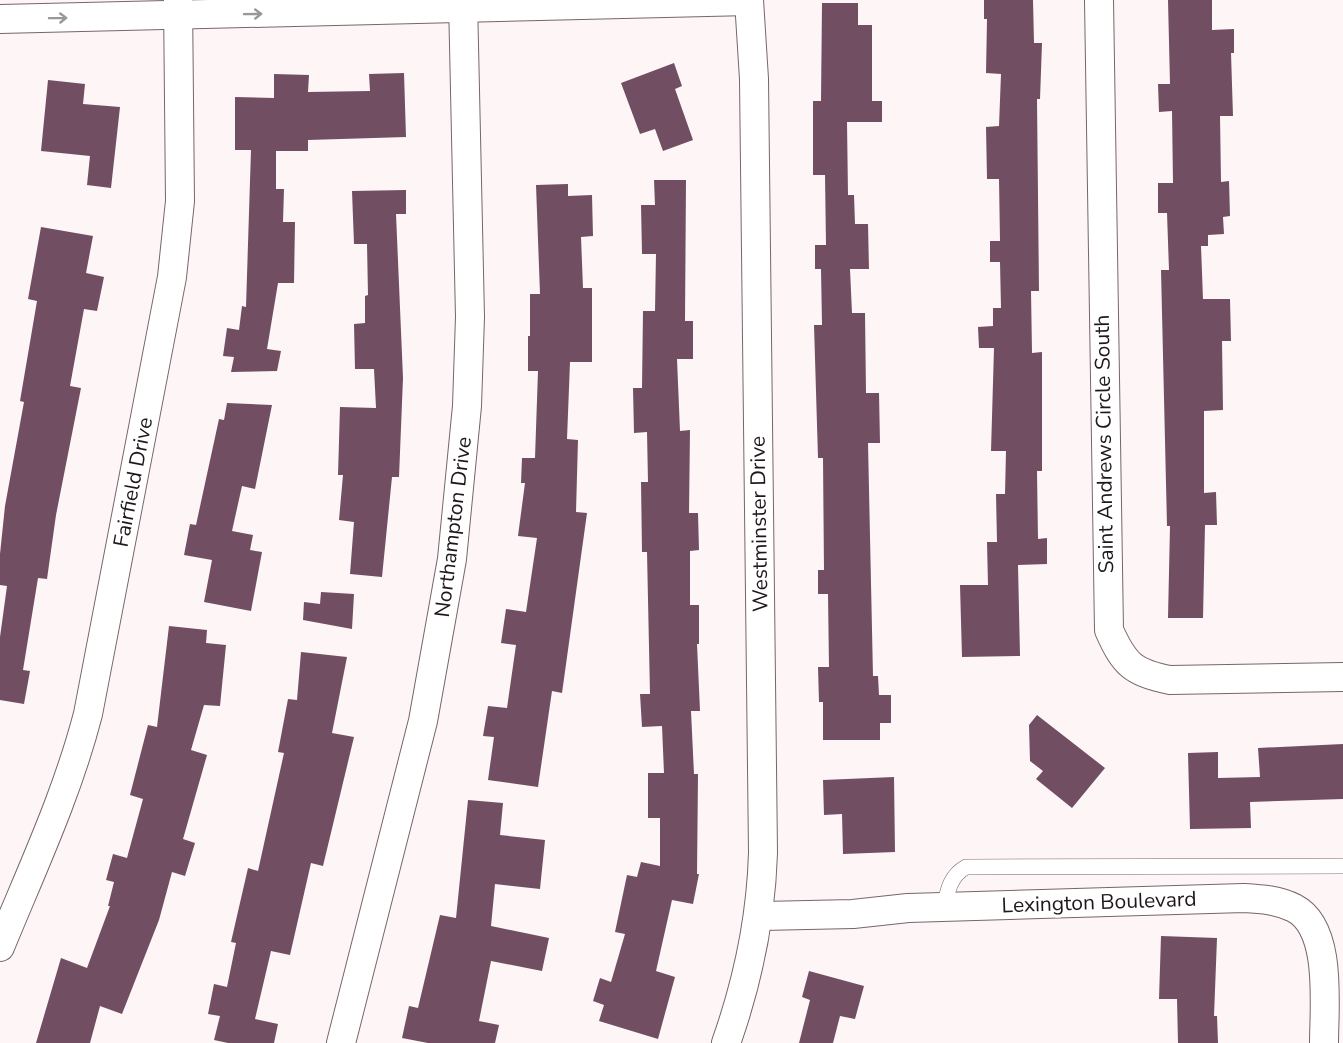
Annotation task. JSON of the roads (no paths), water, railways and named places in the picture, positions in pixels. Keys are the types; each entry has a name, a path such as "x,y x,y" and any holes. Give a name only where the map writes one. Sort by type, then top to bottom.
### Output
{"street":[{"path":"0,19 178,8 748,0"},
{"name":"Westminster Drive","path":"726,1043 741,997 759,916 764,853 754,79 748,0"},
{"name":"Saint Andrews Circle South","path":"1099,0 1109,630 1121,656 1143,675 1170,680 1343,677"},
{"name":"Northampton Drive","path":"341,1043 423,721 452,559 467,406 470,317 463,4"},
{"name":"Fairfield Drive","path":"0,947 56,819 78,755 88,714 168,300 180,201 178,8"},
{"name":"Lexington Boulevard","path":"759,916 854,914 944,907 1244,898 1271,900 1296,909 1316,930 1322,957 1324,1043"}],"lane":[{"path":"944,907 950,883 956,872 966,867 1343,866"}]}
